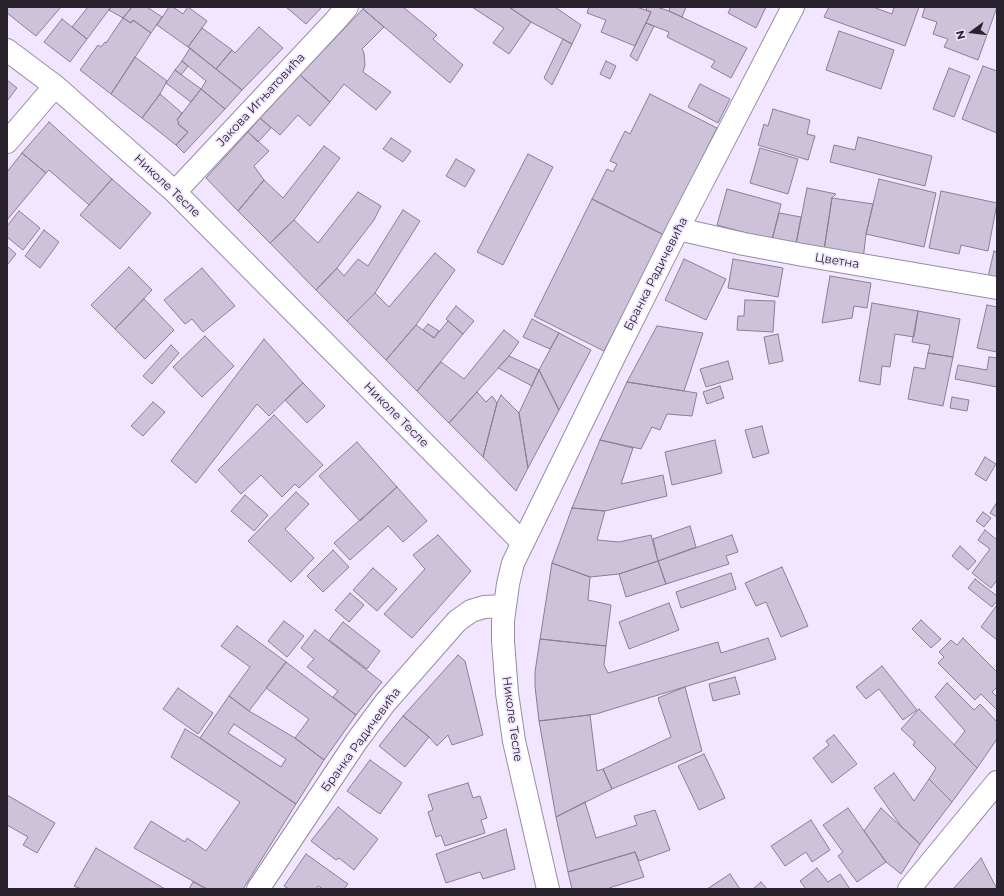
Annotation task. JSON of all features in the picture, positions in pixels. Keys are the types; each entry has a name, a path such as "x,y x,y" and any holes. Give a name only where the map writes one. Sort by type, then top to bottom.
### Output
{"street":[{"name":"Јакова Игњатовића","path":"175,192 347,7"},
{"name":"Бранка Радичевића","path":"523,544 678,229 793,7"},
{"name":"Николе Тесле","path":"7,50 55,86 175,192 523,544 513,563 508,584 503,621 503,641 507,694 514,741 548,889"},
{"path":"7,142 55,86"},
{"name":"Цветна","path":"678,229 744,244 803,255 997,288"},
{"name":"Бранка Радичевића","path":"258,889 356,742 390,697 457,621 471,611 484,607 505,606"},
{"path":"909,889 997,782"}],"building":[{"path":"7,7 61,7 36,36 7,13"},
{"path":"88,7 111,7 87,39 72,27"},
{"path":"111,7 132,7 123,18 109,10"},
{"path":"132,7 147,7 162,17 151,33 133,20 131,23 123,18"},
{"path":"169,7 173,7 183,14 188,7 207,21 188,47 157,25"},
{"path":"286,7 322,7 306,24"},
{"path":"364,7 403,7 437,35 433,39 463,65 450,83 363,9"},
{"path":"472,7 509,7 531,22 509,54 493,43 504,28"},
{"path":"509,7 555,7 581,25 572,44 531,22"},
{"path":"589,7 636,7 651,12 635,46 601,32 606,20 587,13"},
{"path":"647,7 657,7 669,11 747,48 731,78 711,67 715,61 667,37 669,32 646,23 651,12 646,10"},
{"path":"670,7 686,7 682,17 669,11"},
{"path":"731,7 766,7 756,28 728,13"},
{"path":"829,7 873,7 892,14 894,7 919,7 905,46 824,17"},
{"path":"925,7 997,7 978,60 944,47 948,39 933,34 937,22 922,17"},
{"path":"363,9 384,27 362,49 364,53 365,65 363,72 391,92 376,110 344,84 330,102 300,75"},
{"path":"123,18 131,23 133,20 151,33 111,94 80,70 98,45 101,47 105,42 106,43"},
{"path":"62,19 87,39 70,62 44,42"},
{"path":"646,23 654,26 637,61 630,56"},
{"path":"259,27 283,48 242,90 216,69 232,50 235,53"},
{"path":"202,28 232,50 216,69 188,47"},
{"path":"839,31 894,50 881,89 826,70"},
{"path":"563,39 572,44 552,85 544,78"},
{"path":"190,48 242,90 225,109 201,89 206,81 182,61"},
{"path":"135,57 167,81 160,94 142,118 111,94"},
{"path":"182,61 188,66 181,75 175,70"},
{"path":"606,61 616,66 610,79 600,74"},
{"path":"983,66 997,71 997,133 962,119"},
{"path":"949,68 970,76 954,117 933,109"},
{"path":"175,70 201,89 191,102 166,83"},
{"path":"300,75 330,102 310,126 298,115 280,135 260,118"},
{"path":"7,80 17,88 7,101"},
{"path":"700,84 730,99 718,123 688,107"},
{"path":"201,89 225,109 184,153 176,145 188,132 178,124 179,122 177,120"},
{"path":"160,94 182,113 177,120 179,122 178,124 188,132 176,145 142,118"},
{"path":"650,94 717,128 664,235 592,199 607,169 613,172 617,164 610,161 625,131 630,134"},
{"path":"773,109 810,120 807,134 815,136 808,160 758,145 764,124 768,126"},
{"path":"260,118 271,128 258,142 248,132"},
{"path":"49,122 112,179 89,205 49,170 46,173 22,153"},
{"path":"248,132 269,151 254,166 264,180 238,211 206,178"},
{"path":"858,137 932,156 925,186 830,162 834,145 855,150"},
{"path":"391,138 411,151 403,162 383,149"},
{"path":"324,146 340,158 294,220 270,243 238,211 264,180 283,198"},
{"path":"760,148 798,159 788,194 750,183"},
{"path":"22,153 46,173 7,220 7,172"},
{"path":"528,154 553,167 503,265 477,252"},
{"path":"456,159 475,170 465,187 446,176"},
{"path":"112,179 151,213 120,249 80,215"},
{"path":"879,179 936,193 924,247 866,234"},
{"path":"807,188 836,194 832,198 824,250 796,244"},
{"path":"727,189 781,204 772,240 717,225"},
{"path":"941,191 997,203 988,251 961,245 959,254 929,248"},
{"path":"358,192 381,206 374,220 337,268 316,290 270,243 294,220 318,243"},
{"path":"832,198 873,204 866,234 863,260 824,250"},
{"path":"592,199 664,235 604,351 534,316"},
{"path":"403,210 420,221 375,293 347,321 316,290 337,268 344,276 358,259 368,266"},
{"path":"19,211 40,228 23,250 7,237 7,226"},
{"path":"779,213 801,217 796,244 772,240"},
{"path":"44,230 59,242 40,268 25,256"},
{"path":"7,246 16,254 7,265"},
{"path":"994,251 997,252 997,279 988,277"},
{"path":"435,253 455,270 416,325 386,360 347,321 375,293 389,307"},
{"path":"684,259 726,279 706,320 665,300"},
{"path":"733,259 783,268 778,297 728,288"},
{"path":"129,267 152,290 115,329 91,305"},
{"path":"202,268 235,306 203,332 192,319 185,324 164,300"},
{"path":"830,276 871,283 867,308 854,306 852,318 822,323"},
{"path":"144,299 174,330 145,359 115,329"},
{"path":"745,300 775,301 773,332 737,330 738,316 744,316"},
{"path":"872,303 918,311 914,337 895,334 890,367 882,366 880,385 859,381"},
{"path":"987,305 997,307 997,352 977,348"},
{"path":"456,306 474,321 463,334 446,319"},
{"path":"918,311 960,319 953,357 928,353 930,345 912,342"},
{"path":"532,319 559,333 550,349 523,337"},
{"path":"448,321 463,334 417,391 386,360 416,325 434,338"},
{"path":"428,324 439,331 434,338 423,330"},
{"path":"657,326 703,333 684,391 627,382"},
{"path":"504,330 519,342 509,356 449,423 417,391 441,362 464,379"},
{"path":"559,333 591,350 559,410 539,370"},
{"path":"778,334 783,361 769,364 764,337"},
{"path":"205,336 234,366 202,397 173,367"},
{"path":"264,339 303,383 269,416 257,404 196,483 171,461"},
{"path":"171,345 179,353 152,384 143,376"},
{"path":"928,353 953,357 943,406 908,399 914,367 925,369"},
{"path":"509,356 539,370 532,386 498,368"},
{"path":"989,357 997,358 997,387 955,379 958,365 987,370"},
{"path":"728,361 733,379 706,387 700,369"},
{"path":"539,370 559,410 528,468 519,413"},
{"path":"627,382 697,393 692,416 667,414 660,430 652,427 641,449 600,440"},
{"path":"303,383 325,406 307,423 285,400"},
{"path":"720,386 724,398 707,404 703,392"},
{"path":"477,392 486,402 492,396 497,403 483,457 449,423"},
{"path":"501,395 519,413 528,468 516,491 483,457 497,403"},
{"path":"952,397 969,400 967,411 950,408"},
{"path":"153,402 165,412 143,436 131,426"},
{"path":"274,415 323,465 299,488 295,484 282,497 261,475 241,494 218,470"},
{"path":"762,426 769,453 753,458 745,430"},
{"path":"600,440 633,448 621,484 663,475 667,496 605,511 572,508"},
{"path":"715,440 722,473 672,485 665,452"},
{"path":"357,442 397,487 360,521 319,476"},
{"path":"985,457 996,464 986,481 975,474"},
{"path":"397,487 427,521 403,542 388,526 350,560 334,543"},
{"path":"296,492 309,504 285,529 314,558 291,582 248,541"},
{"path":"245,495 268,515 254,531 231,511"},
{"path":"997,502 997,517 990,513"},
{"path":"572,508 605,511 597,540 619,542 651,535 658,561 619,574 590,577 552,563"},
{"path":"983,512 991,518 984,527 976,521"},
{"path":"690,526 696,547 658,561 653,539"},
{"path":"985,530 997,540 997,580 991,588 972,573 990,549 978,540"},
{"path":"438,535 471,571 412,638 384,614 425,569 413,555"},
{"path":"732,535 738,552 726,556 729,564 666,584 658,561"},
{"path":"960,546 976,561 968,570 952,556"},
{"path":"333,550 349,567 323,592 307,576"},
{"path":"658,561 666,584 626,597 619,574"},
{"path":"552,563 590,577 588,600 611,605 606,646 540,639"},
{"path":"782,567 808,626 781,637 766,602 756,606 745,583"},
{"path":"373,568 397,589 377,611 353,590"},
{"path":"731,573 736,589 681,608 676,592"},
{"path":"975,579 997,596 997,601 992,607 968,588"},
{"path":"350,593 364,605 349,622 335,610"},
{"path":"669,603 679,630 629,649 619,622"},
{"path":"997,605 997,640 981,627"},
{"path":"921,620 941,639 931,648 912,629"},
{"path":"284,621 304,636 287,657 268,641"},
{"path":"343,622 380,651 367,669 329,640"},
{"path":"237,626 286,662 249,711 229,696 250,667 221,646"},
{"path":"315,630 382,682 356,715 333,697 338,691 307,667 314,659 301,648"},
{"path":"768,638 776,659 596,714 539,721 535,672 540,639 606,646 604,665 608,673 718,642 721,653"},
{"path":"963,638 997,672 997,687 992,692 997,697 997,710 981,694 975,700 938,663 944,657 939,652 951,640 957,645"},
{"path":"458,655 465,661 483,735 452,745 448,735 437,746 429,737 403,716"},
{"path":"286,662 356,715 324,760 295,738 309,719 266,688"},
{"path":"882,666 917,710 903,720 879,689 866,699 856,687"},
{"path":"735,677 740,694 713,701 709,684"},
{"path":"947,683 974,710 980,704 997,722 997,739 977,768 954,745 965,731 935,697"},
{"path":"685,687 702,751 612,789 603,769 671,737 658,698"},
{"path":"178,688 213,713 198,734 163,709"},
{"path":"229,696 249,711 295,738 324,760 296,804 200,738","holes":["234,724 286,759 281,767 228,733"]},
{"path":"919,709 977,768 952,802 929,779 936,768 913,745 915,742 901,729"},
{"path":"590,715 597,771 603,769 612,789 556,817 539,721"},
{"path":"403,716 429,737 405,767 379,746"},
{"path":"185,729 296,804 243,889 207,889 134,848 151,821 185,842 187,838 206,851 240,802 171,757"},
{"path":"834,735 857,764 832,783 813,758 829,745 826,741"},
{"path":"704,754 725,798 699,810 678,766"},
{"path":"370,760 402,783 380,814 347,791"},
{"path":"894,773 914,801 929,779 952,802 920,844 901,826 874,788"},
{"path":"468,783 473,798 480,796 487,818 481,820 485,833 445,846 441,835 436,837 428,812 433,810 428,795"},
{"path":"7,795 55,823 37,853 23,845 28,837 7,825"},
{"path":"585,802 596,838 637,825 634,816 655,810 670,850 639,861 635,852 568,872 556,817"},
{"path":"338,807 378,839 354,870 339,858 336,860 311,841"},
{"path":"848,808 886,862 857,882 838,856 843,852 823,825"},
{"path":"881,808 920,844 901,874 886,862 864,831"},
{"path":"811,820 830,850 812,862 806,852 785,866 771,846"},
{"path":"506,829 515,869 483,879 480,872 446,883 436,854"},
{"path":"96,848 165,889 81,889 74,886"},
{"path":"635,852 644,877 609,889 572,889 568,872"},
{"path":"306,854 348,884 344,889 323,889 318,886 316,889 289,889 284,886"},
{"path":"981,858 997,889 953,889"},
{"path":"817,868 828,882 840,874 850,889 806,889 800,881"},
{"path":"730,874 740,889 707,889"},
{"path":"193,882 207,889 189,889"},
{"path":"761,882 767,889 753,889"}]}
